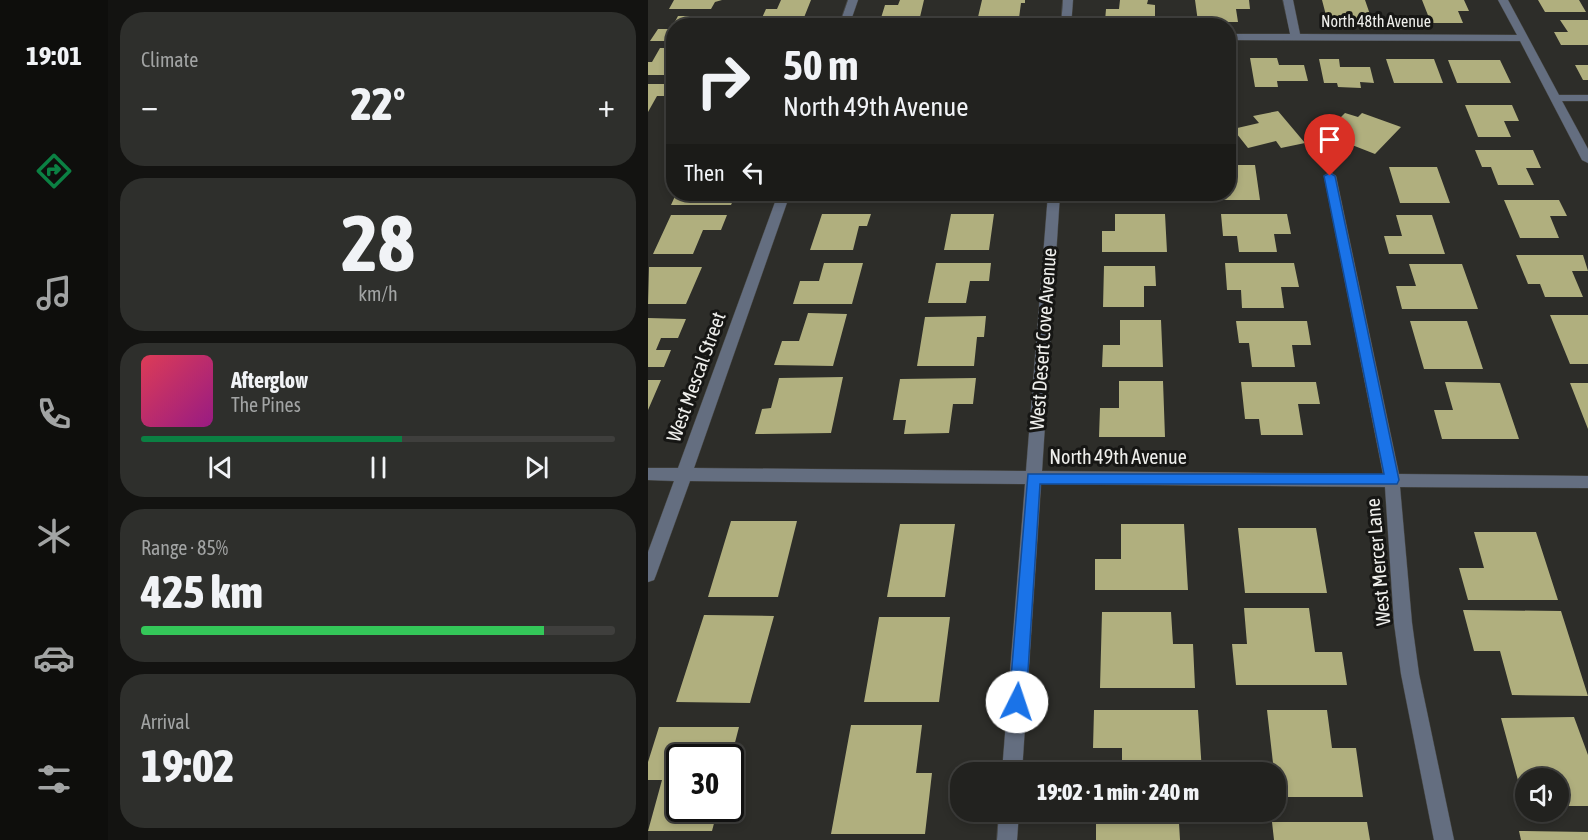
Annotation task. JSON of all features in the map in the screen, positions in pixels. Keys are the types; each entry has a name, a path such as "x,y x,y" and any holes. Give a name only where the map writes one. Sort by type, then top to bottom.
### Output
{"street":[{"path":"847,18 853,0"},
{"path":"1067,18 1068,0"},
{"path":"1288,0 1296,38"},
{"path":"1503,0 1588,160"},
{"name":"North 48th Avenue","path":"1236,37 1524,38"},
{"path":"1557,98 1588,98"},
{"name":"West Mercer Lane","path":"1330,176 1392,480 1403,623 1410,674 1444,840"},
{"name":"West Mescal Street","path":"648,575 782,201"},
{"name":"West Desert Cove Avenue","path":"1013,762 1054,201"},
{"name":"North 49th Avenue","path":"648,474 1588,482"},
{"path":"1007,840 1008,822"}],"building":[{"path":"674,0 722,0 715,2 711,9 669,9"},
{"path":"781,0 811,0 804,18 762,18 766,9 777,9"},
{"path":"900,0 924,0 920,17 881,18 885,5 898,5"},
{"path":"982,0 1025,0 1025,3 1021,3 1019,18 978,17"},
{"path":"1120,0 1148,0 1147,4 1155,5 1155,18 1105,18 1106,9 1119,9"},
{"path":"1195,0 1249,0 1250,9 1236,9 1238,22 1236,18 1197,18"},
{"path":"1322,0 1365,0 1373,23 1328,23"},
{"path":"1422,0 1464,0 1469,11 1458,11 1463,23 1431,23"},
{"path":"1538,0 1579,0 1586,12 1545,12"},
{"path":"678,16 708,16 707,18 677,18"},
{"path":"1560,20 1588,20 1588,45 1561,45 1554,32 1568,32"},
{"path":"658,29 666,29 666,41 650,41"},
{"path":"660,48 666,48 666,75 648,75 648,62 652,62"},
{"path":"1250,58 1277,58 1279,65 1304,65 1308,81 1277,81 1278,87 1255,87"},
{"path":"1319,59 1339,59 1340,67 1370,67 1374,83 1360,82 1361,88 1338,87 1337,83 1324,83"},
{"path":"1386,59 1434,59 1443,83 1394,83"},
{"path":"1448,60 1500,60 1511,83 1457,83"},
{"path":"1575,65 1588,65 1588,80 1583,80"},
{"path":"648,84 666,84 666,96 657,96 648,112"},
{"path":"1465,105 1512,105 1519,121 1504,121 1511,137 1478,137"},
{"path":"1278,111 1305,143 1281,148 1276,141 1248,148 1236,133 1236,128 1259,123 1253,116"},
{"path":"1345,113 1358,117 1362,113 1401,127 1375,154 1324,134"},
{"path":"1475,150 1533,150 1541,168 1526,168 1534,185 1498,185 1491,167 1482,167"},
{"path":"1236,165 1255,165 1260,200 1236,200"},
{"path":"1389,167 1437,167 1450,203 1400,203"},
{"path":"1504,200 1559,200 1567,216 1550,216 1559,238 1520,238"},
{"path":"673,201 733,201 731,205 671,205"},
{"path":"824,201 879,201 879,202"},
{"path":"938,201 980,201 980,202"},
{"path":"1100,201 1166,201 1166,203 1100,203"},
{"path":"822,214 871,214 867,226 859,226 853,250 810,250"},
{"path":"951,214 994,214 989,250 944,250"},
{"path":"1115,214 1165,214 1167,252 1102,252 1102,231 1115,231"},
{"path":"1221,214 1287,214 1291,234 1274,234 1277,252 1239,252 1237,236 1223,236"},
{"path":"671,215 727,215 721,230 703,230 693,254 653,254"},
{"path":"1396,215 1432,215 1445,254 1389,254 1384,236 1402,236"},
{"path":"1516,255 1583,255 1588,271 1572,271 1583,297 1545,297 1540,284 1528,284"},
{"path":"824,263 863,263 852,304 793,304 800,281 819,281"},
{"path":"936,263 991,263 989,281 970,281 966,303 928,303"},
{"path":"1225,263 1294,263 1299,287 1281,287 1284,308 1242,308 1241,290 1227,290"},
{"path":"1409,264 1462,264 1478,309 1402,309 1396,286 1416,286"},
{"path":"1104,266 1155,266 1156,286 1144,286 1144,307 1103,307"},
{"path":"649,267 702,267 686,304 648,304"},
{"path":"808,313 847,314 833,366 774,365 782,341 799,341"},
{"path":"1550,315 1588,315 1588,364 1570,364"},
{"path":"986,316 984,337 977,337 974,366 917,366 925,317"},
{"path":"648,318 686,319 678,338 661,338 656,350 671,350 664,367 648,367"},
{"path":"1120,320 1161,320 1163,367 1102,367 1103,345 1120,345"},
{"path":"1236,321 1307,321 1311,345 1292,345 1295,367 1252,367 1249,343 1239,343"},
{"path":"1410,321 1467,321 1483,369 1424,369"},
{"path":"843,377 831,433 755,434 762,409 771,408 779,378"},
{"path":"976,378 973,404 953,404 949,433 904,434 906,420 893,420 900,379"},
{"path":"648,380 661,380 648,410"},
{"path":"1119,381 1163,381 1165,437 1099,437 1100,408 1119,408"},
{"path":"1241,382 1316,382 1320,404 1298,404 1303,435 1261,435 1259,419 1245,419"},
{"path":"1445,382 1500,383 1519,439 1442,439 1434,410 1453,410"},
{"path":"1570,383 1588,383 1588,429"},
{"path":"731,521 797,521 778,597 708,597"},
{"path":"900,524 955,524 945,597 887,597"},
{"path":"1121,524 1184,524 1188,590 1095,590 1095,559 1121,559"},
{"path":"1238,528 1316,528 1327,593 1245,593"},
{"path":"1474,532 1536,532 1558,600 1468,600 1459,568 1484,568"},
{"path":"1244,608 1309,608 1315,652 1342,652 1347,685 1236,685 1232,644 1247,644"},
{"path":"1463,610 1561,611 1588,696 1512,695 1500,651 1474,651"},
{"path":"1102,612 1171,612 1173,644 1193,644 1195,688 1100,688"},
{"path":"704,615 774,616 750,703 676,702"},
{"path":"879,617 950,617 939,702 864,702"},
{"path":"1094,710 1198,710 1201,762 1122,762 1122,748 1093,748"},
{"path":"1267,710 1327,710 1332,748 1356,748 1363,797 1286,797 1286,762 1273,762"},
{"path":"1574,717 1588,755 1588,806 1569,806 1569,768 1515,769 1501,718"},
{"path":"851,725 922,725 916,773 932,773 925,834 831,834"},
{"path":"659,727 739,727 735,744 666,744 666,822 714,822 712,831 648,831 662,780 648,780 648,762"},
{"path":"1272,822 1367,822 1370,840 1274,840"},
{"path":"1179,823 1180,840 1096,840 1096,824"},
{"path":"1519,831 1588,832 1588,840 1521,840"}],"route":[{"path":"1017,702 1034,478 1392,480 1330,176"}]}
